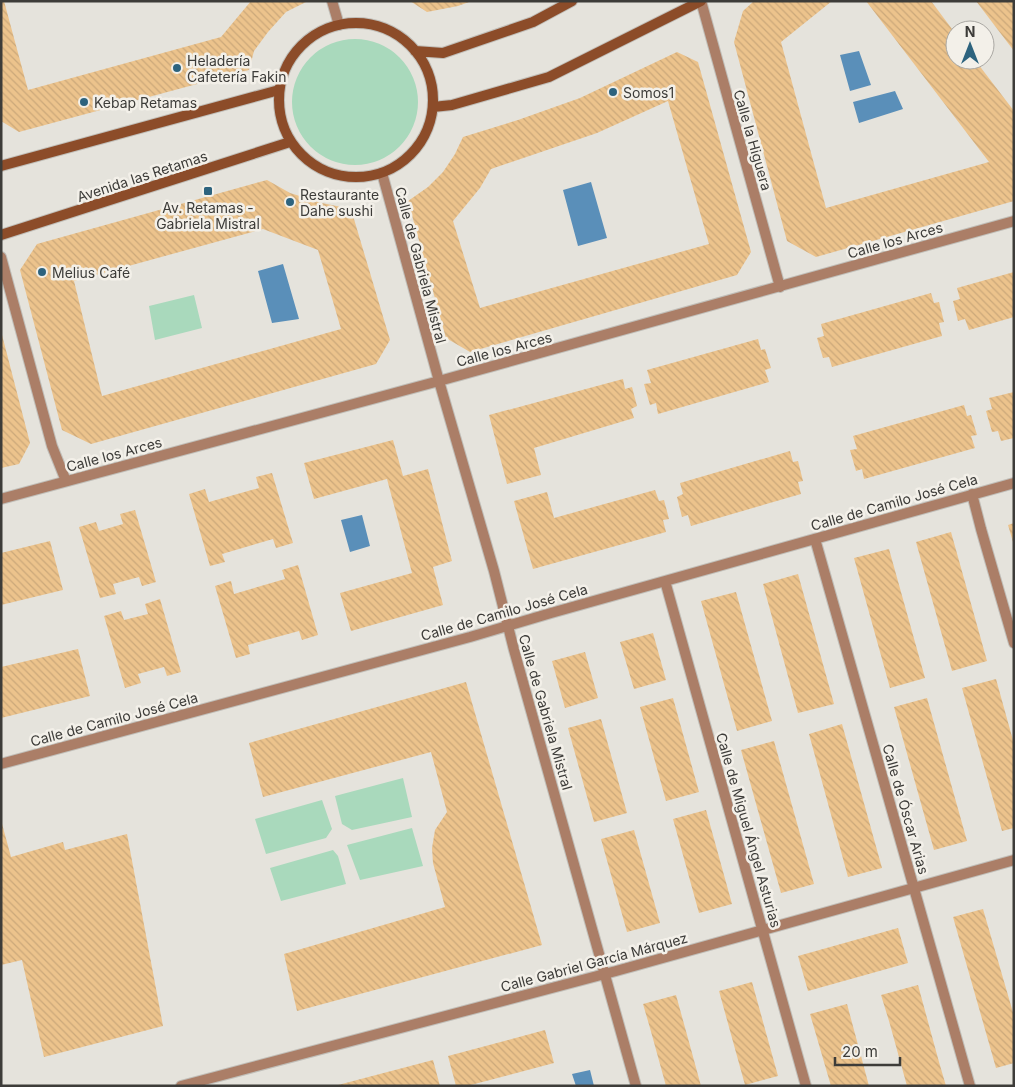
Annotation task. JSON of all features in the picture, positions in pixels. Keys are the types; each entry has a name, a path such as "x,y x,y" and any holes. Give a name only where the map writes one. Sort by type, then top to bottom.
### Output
{"street":[{"path":"332,1 339,25"},
{"path":"416,51 443,53 534,22 572,1"},
{"path":"433,107 452,105 549,77 701,1"},
{"name":"Calle la Higuera","path":"701,1 780,287"},
{"path":"360,23 381,27 400,37 416,51 430,77 433,107 425,135 408,158 382,173 356,178 331,174 308,162 290,142 280,118 279,90 283,72 292,55 321,31 339,25 360,23"},
{"path":"1,166 279,90"},
{"name":"Avenida las Retamas","path":"1,235 290,142"},
{"name":"Calle de Gabriela Mistral","path":"382,173 636,1086"},
{"name":"Calle los Arces","path":"1,499 439,381 1014,221"},
{"path":"1,257 52,446 66,482"},
{"name":"Calle de Camilo José Cela","path":"1,764 470,637 1014,483"},
{"path":"972,494 980,530 1014,643"},
{"name":"Calle de Óscar Arias","path":"815,539 970,1086"},
{"name":"Calle de Miguel Ángel Asturias","path":"665,581 806,1086"},
{"name":"Calle Gabriel García Márquez","path":"181,1086 605,974 1014,860"}],"green space":[{"path":"355,39 379,44 390,49 400,57 408,67 413,78 418,102 413,126 408,137 400,147 390,155 379,160 355,165 331,160 320,155 310,147 302,137 297,126 292,102 297,78 302,67 310,57 320,49 331,44"},
{"path":"194,295 202,328 155,340 149,306"},
{"path":"403,778 412,817 352,830 342,824 335,796"},
{"path":"322,800 332,829 326,838 266,854 255,819"},
{"path":"412,828 423,866 360,880 347,845"},
{"path":"333,850 338,856 346,884 281,901 270,868"}],"water":[{"path":"859,51 871,85 850,91 840,55"},
{"path":"895,91 903,109 859,123 853,102"},
{"path":"591,182 607,238 578,246 563,190"},
{"path":"283,264 299,319 272,323 258,271"},
{"path":"362,515 370,546 350,552 341,520"},
{"path":"590,1070 594,1086 576,1086 572,1074"}],"building":[{"path":"1,1 4,1 28,90 221,37 251,1 308,1 286,12 268,32 254,51 249,70 19,132 1,121"},
{"path":"410,1 469,1 469,2 427,12"},
{"path":"754,1 832,1 781,42 826,208 989,162 866,1 931,1 945,20 945,70 983,70 1014,111 1014,201 816,257 787,241 734,42 743,11"},
{"path":"976,1 1014,1 1014,51 995,26 995,20 990,20"},
{"path":"677,52 698,62 751,252 737,275 470,352 446,338 408,201 428,187 443,172 463,137 580,98","holes":["668,101 709,244 480,308 453,221 480,188 491,169 597,133"]},
{"path":"267,180 290,193 322,203 351,209 390,340 376,364 91,444 62,430 20,270 37,244","holes":["263,229 318,250 341,329 102,396 74,281"]},
{"path":"1014,272 1014,317 969,330 965,319 958,321 953,301 960,299 957,288"},
{"path":"931,293 934,303 939,302 944,322 939,323 942,336 832,367 829,357 823,358 817,338 824,336 821,324"},
{"path":"1,331 30,443 19,464 1,468"},
{"path":"758,339 761,350 765,349 771,368 765,370 769,382 658,414 656,403 650,405 644,384 651,383 647,370"},
{"path":"623,379 625,389 632,387 637,406 631,409 634,418 534,448 541,475 507,484 489,415"},
{"path":"1014,392 1014,438 1001,441 998,431 992,432 986,411 992,409 989,398"},
{"path":"964,405 967,416 971,415 977,435 971,436 975,448 864,479 862,469 856,471 850,450 857,449 853,436"},
{"path":"393,440 403,476 428,469 452,561 433,567 443,605 351,631 340,593 412,573 387,479 314,499 304,463"},
{"path":"790,451 793,462 798,461 803,481 798,482 801,494 691,526 688,515 682,517 677,497 683,494 680,483"},
{"path":"272,473 293,543 276,548 273,539 222,554 225,562 210,566 189,494 205,489 209,502 259,488 256,477"},
{"path":"655,490 659,501 664,500 669,519 663,520 666,532 533,569 514,501 547,492 554,518"},
{"path":"135,510 156,582 142,586 139,577 113,584 116,594 100,598 79,527 96,522 99,531 123,524 120,514"},
{"path":"1014,523 1014,542 1013,542 1008,525"},
{"path":"951,532 987,661 952,671 916,542"},
{"path":"50,541 63,590 1,605 1,553"},
{"path":"889,549 925,678 890,688 854,558"},
{"path":"298,565 318,635 302,640 299,631 248,645 250,654 236,658 215,586 231,581 234,594 285,579 282,570"},
{"path":"798,574 834,704 798,713 763,584"},
{"path":"736,592 772,721 737,731 701,601"},
{"path":"160,599 181,672 167,676 164,667 138,674 141,683 125,688 104,616 121,611 124,620 148,614 145,604"},
{"path":"653,633 666,680 634,689 620,642"},
{"path":"78,649 90,696 1,718 1,667"},
{"path":"585,652 598,698 565,708 552,661"},
{"path":"996,679 1014,744 1014,828 1002,831 962,688"},
{"path":"466,682 542,945 297,1011 284,954 445,907 433,863 432,848 435,830 447,812 431,752 263,797 249,743"},
{"path":"673,698 699,792 666,801 640,707"},
{"path":"927,698 967,841 934,850 894,707"},
{"path":"601,719 627,813 594,822 568,728"},
{"path":"842,724 882,868 848,877 809,734"},
{"path":"774,741 814,884 781,893 741,750"},
{"path":"706,810 732,904 699,913 673,819"},
{"path":"1,820 11,857 63,842 65,850 127,834 163,1026 44,1057 22,960 1,965"},
{"path":"634,830 660,923 627,932 601,839"},
{"path":"983,909 1014,1016 1014,1063 996,1068 953,917"},
{"path":"898,928 908,963 808,991 798,956"},
{"path":"752,982 778,1076 745,1085 719,991"},
{"path":"918,985 946,1086 907,1086 881,995"},
{"path":"676,995 701,1086 666,1086 643,1004"},
{"path":"847,1004 869,1086 831,1086 810,1014"},
{"path":"545,1030 554,1063 467,1086 456,1086 448,1056"},
{"path":"433,1060 440,1086 338,1086 338,1085"}],"place":[{"name":"Heladería Cafetería Fakin","path":"177,68"},
{"name":"Somos1","path":"613,92"},
{"name":"Kebap Retamas","path":"84,102"},
{"name":"Av. Retamas - Gabriela Mistral","path":"208,191"},
{"name":"Restaurante Dahe sushi","path":"290,202"},
{"name":"Melius Café","path":"42,272"}]}
